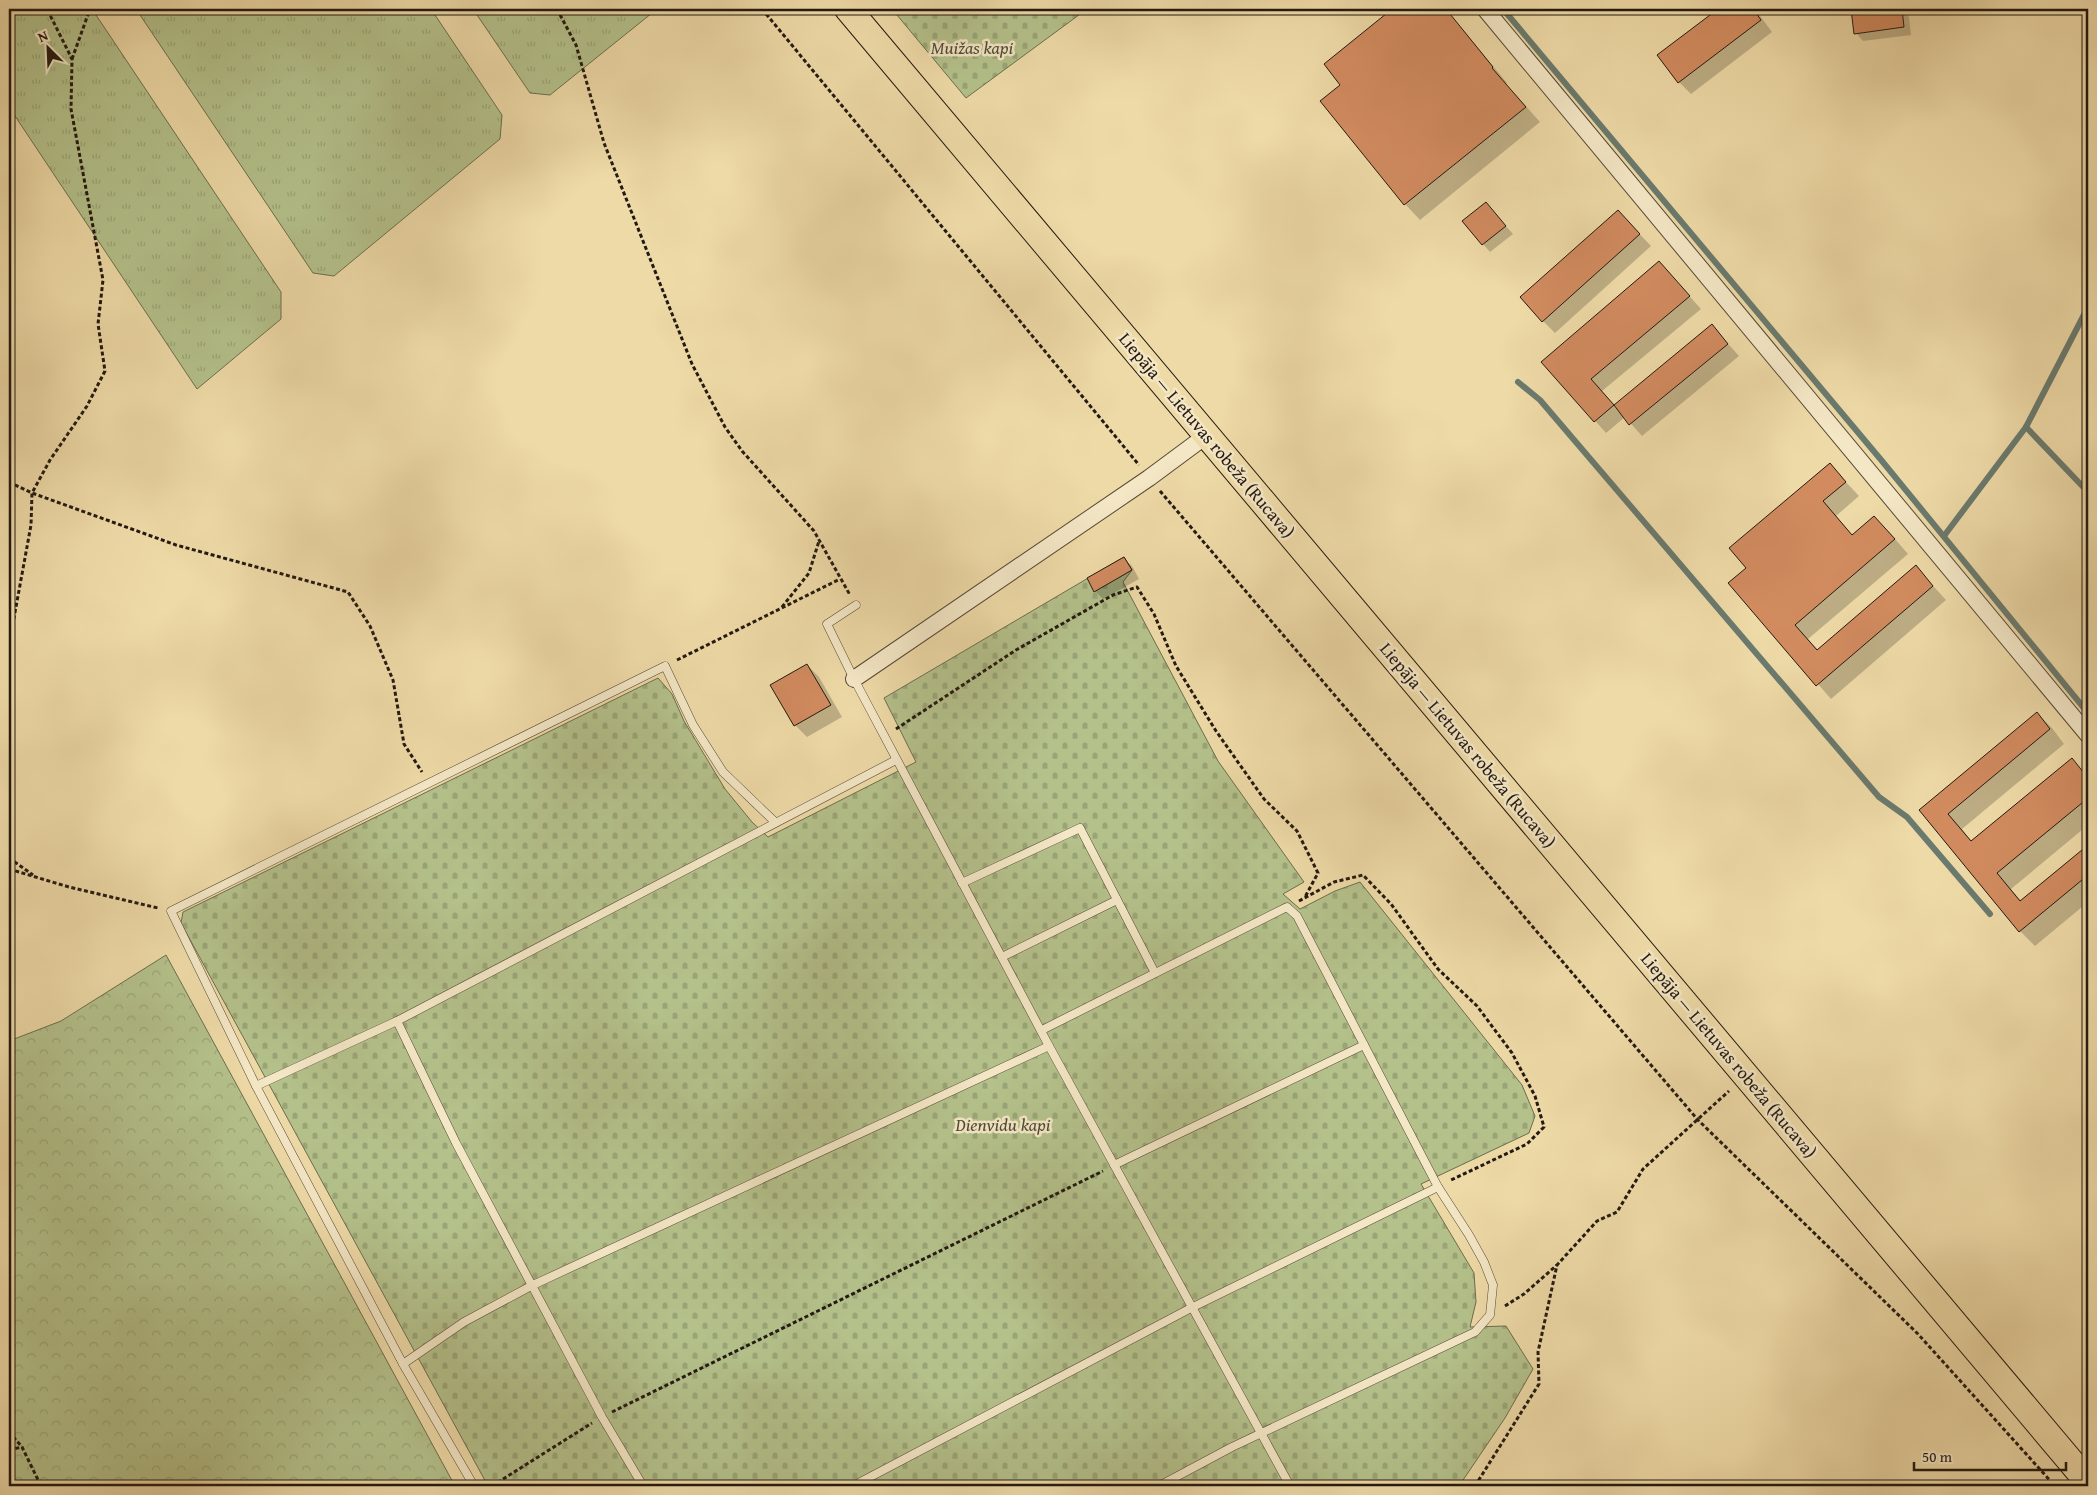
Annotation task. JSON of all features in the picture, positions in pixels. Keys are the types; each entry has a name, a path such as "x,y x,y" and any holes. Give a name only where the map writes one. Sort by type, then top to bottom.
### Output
{"highway":[{"name":"Liepāja — Lietuvas robeža (Rucava)","path":"856,14 1207,435 2088,1482"}],"street":[{"path":"1485,9 2088,735"},
{"path":"854,679 1149,478 1207,435"}],"lane":[{"path":"856,605 827,624 854,679 1049,1046 1290,1486"},
{"path":"474,1486 403,1364 256,1086 171,911 665,666 693,725 723,772 775,822"},
{"path":"256,1086 397,1021 896,760"},
{"path":"962,882 1080,828 1155,973"},
{"path":"1002,958 1117,900"},
{"path":"1042,1030 1287,907 1297,916 1438,1187 1484,1262 1492,1285 1490,1314 1475,1332 1232,1447 1160,1486"},
{"path":"397,1021 456,1143 602,1417 643,1486"},
{"path":"1114,1165 1364,1045"},
{"path":"403,1364 464,1322 533,1285 1049,1046"},
{"path":"853,1486 1191,1308 1438,1187"}],"path":[{"path":"47,9 72,60"},
{"path":"9,645 31,525 32,493 50,460 87,406 106,371 98,324 103,280 71,109 72,60 90,9"},
{"path":"557,9 576,45 604,143 692,364 724,427 742,451 814,531 856,605"},
{"path":"762,9 1149,478 1698,1120 1918,1334 2055,1486"},
{"path":"9,482 32,493 176,544 348,592 370,626 390,671 404,744 428,782"},
{"path":"780,609 809,573 819,540"},
{"path":"665,666 840,579"},
{"path":"885,736 1016,650 1113,595 1137,587 1154,614 1176,666 1216,731 1264,799 1298,831 1318,873 1305,897"},
{"path":"9,858 36,878"},
{"path":"9,869 36,878 171,911"},
{"path":"1287,907 1334,882 1363,875 1392,904 1438,969 1482,1014 1512,1053 1535,1096 1544,1127 1527,1144 1438,1187"},
{"path":"1490,1314 1524,1294 1557,1265 1597,1222 1618,1212 1643,1169 1746,1075"},
{"path":"492,1486 602,1417 1114,1165"},
{"path":"1475,1486 1539,1384 1538,1352 1557,1265"},
{"path":"9,1432 22,1447 41,1486"},
{"path":"9,1450 22,1447"}],"green space":[{"path":"9,9 92,9 281,292 281,319 197,389 9,107"},
{"path":"136,9 431,9 502,115 500,139 334,276 313,273"},
{"path":"473,9 657,9 550,95 530,93"},
{"name":"Muižas kapi","path":"892,9 1087,9 966,98"},
{"name":"Dienvidu kapi","path":"1124,557 1132,570 1123,582 1218,761 1304,882 1283,894 1300,909 1335,891 1360,882 1522,1085 1535,1116 1529,1133 1421,1184 1474,1273 1476,1302 1470,1327 1506,1326 1533,1369 1505,1418 1459,1486 488,1486 181,923 183,912 658,678 672,694 684,721 725,789 752,822 768,837 916,762 884,698"},
{"path":"166,955 455,1486 9,1486 9,1041 61,1021"}],"building":[{"path":"1392,9 1446,9 1492,68 1526,107 1404,205 1320,101 1340,85 1324,64"},
{"path":"1718,9 1753,9 1761,20 1678,83 1657,55"},
{"path":"1851,9 1902,9 1904,27 1854,34"},
{"path":"1486,202 1506,226 1482,245 1462,221"},
{"path":"1618,210 1640,234 1542,322 1520,297"},
{"path":"1659,261 1690,296 1591,379 1614,405 1594,422 1541,362"},
{"path":"1712,324 1728,344 1629,425 1614,405"},
{"path":"1830,463 1846,482 1823,501 1852,535 1874,516 1895,539 1795,625 1817,650 1916,565 1933,586 1816,686 1728,583 1746,568 1729,548"},
{"path":"1124,557 1132,570 1094,592 1087,578"},
{"path":"807,664 831,705 794,726 770,685"},
{"path":"2037,712 2050,729 1948,814 1971,841 2072,758 2088,778 2088,798 1997,873 2020,901 2088,845 2088,875 2019,932 1919,810"}],"waterway":[{"path":"1503,9 1882,461 2088,713"},
{"path":"1944,536 2026,427 2088,307"},
{"path":"1518,382 1540,400 1879,797 1907,817 1990,914"},
{"path":"2026,427 2088,492"}]}
